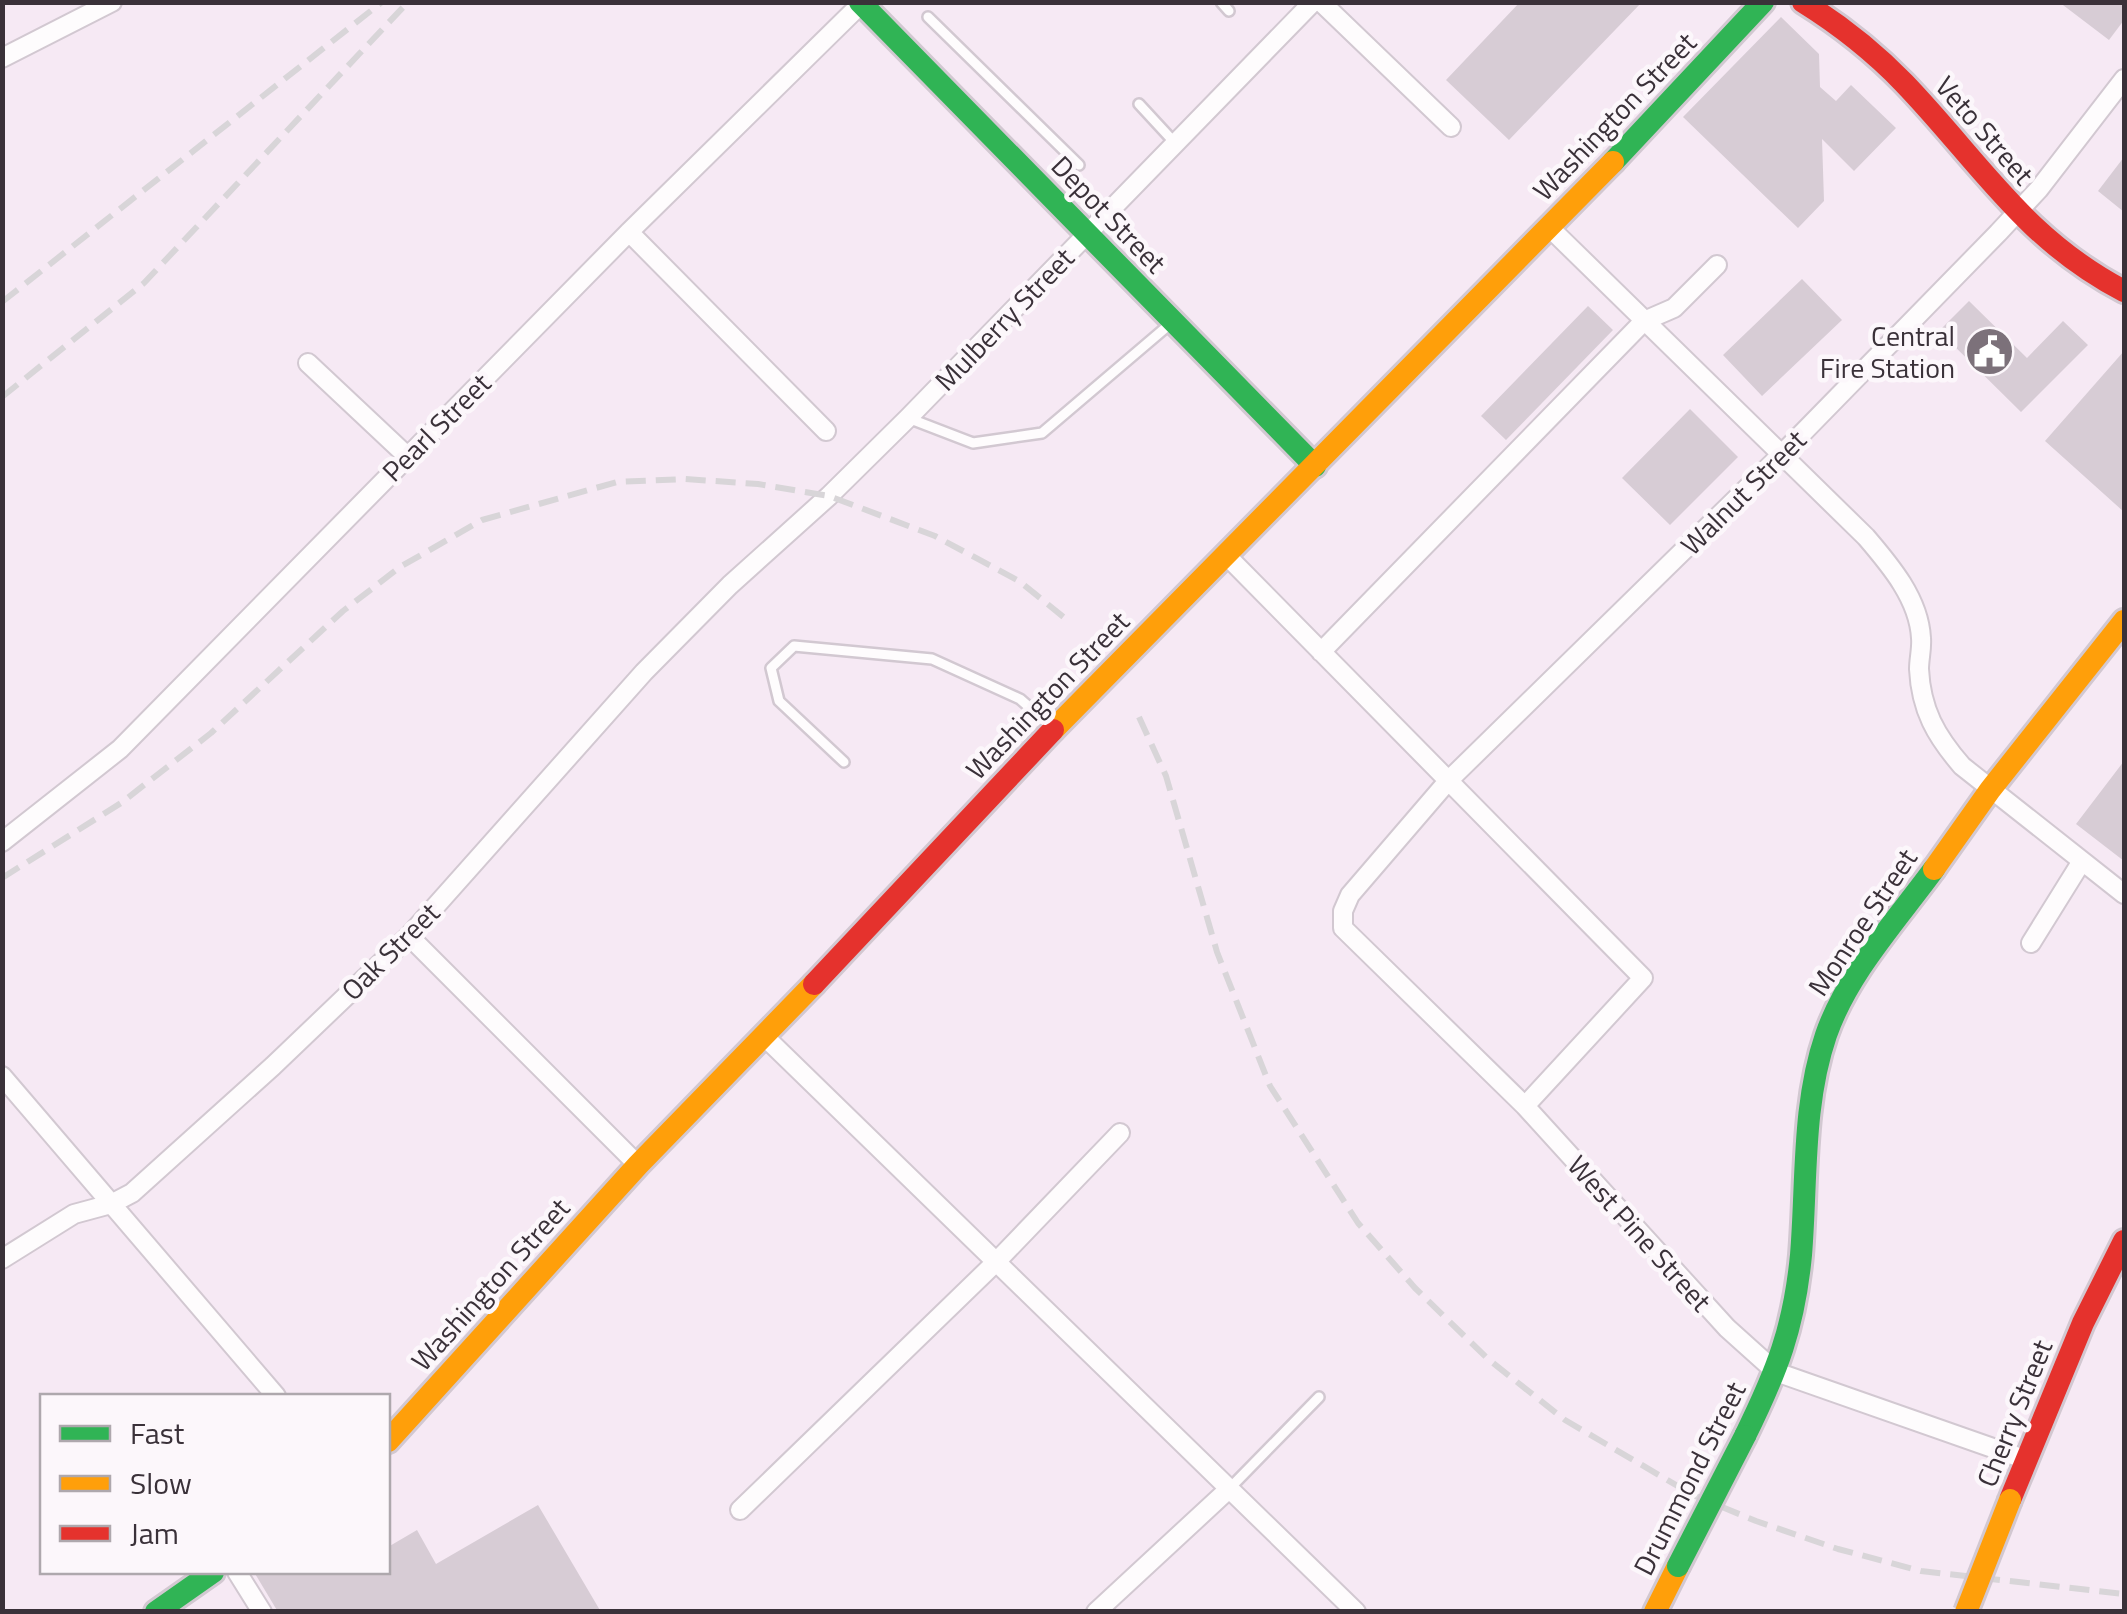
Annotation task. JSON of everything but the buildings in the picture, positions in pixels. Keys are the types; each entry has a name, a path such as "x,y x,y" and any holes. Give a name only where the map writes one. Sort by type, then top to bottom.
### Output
{"street":[{"path":"2,58 112,2"},
{"path":"1317,2 1451,127"},
{"name":"Mulberry Street","path":"730,585 908,418 1317,2"},
{"name":"Washington Street","path":"390,1439 638,1165 765,1037 1054,729 1688,86 1763,2"},
{"name":"Veto Street","path":"1803,2 1877,56 2017,212 2078,266 2124,291"},
{"name":"Pearl Street","path":"2,842 120,749 629,232 861,3"},
{"name":"Depot Street","path":"861,3 1315,466"},
{"name":"Walnut Street","path":"1350,895 1448,781 1782,454 2017,212 2124,79"},
{"path":"1549,227 1866,536 1905,589 1921,638 1919,666 1926,716 1941,742 1990,790 2124,894"},
{"path":"629,232 826,431"},
{"path":"1321,652 1644,321 1674,308 1717,265"},
{"path":"308,362 407,456"},
{"path":"1226,555 1644,978 1525,1106"},
{"name":"Oak Street","path":"2,1259 74,1214 111,1204 132,1193 174,1155 409,936 631,687 730,585"},
{"name":"Monroe Street","path":"1776,1372 1796,1290 1811,1114 1826,1035 1852,982 1990,790 2124,622"},
{"path":"2032,943 2082,862"},
{"name":"West Pine Street","path":"1350,895 1343,910 1343,928 1525,1106 1727,1328 1776,1372 2027,1460"},
{"path":"409,936 638,1165"},
{"path":"765,1037 1356,1612"},
{"path":"2,1076 274,1394"},
{"path":"740,1510 996,1262 1120,1133"},
{"name":"Cherry Street","path":"1966,1612 2083,1323 2124,1241"},
{"name":"Drummond Street","path":"1655,1612 1776,1372"},
{"path":"1096,1612 1230,1488"},
{"path":"156,1612 209,1574"},
{"path":"237,1574 262,1612"}],"lane":[{"path":"1220,2 1230,11"},
{"path":"928,17 1078,164"},
{"path":"1139,104 1175,143"},
{"path":"908,418 973,443 1042,432 1173,322"},
{"path":"844,762 779,700 771,668 794,646 932,659 1020,699 1054,729"},
{"path":"1230,1488 1318,1397"}],"railway":[{"path":"2,302 382,2"},
{"path":"2,397 144,283 408,2"},
{"path":"2,878 121,803 211,733 343,611 400,567 482,520 617,482 685,479 758,484 829,496 935,536 1019,581 1071,623"},
{"path":"1139,717 1166,776 1217,952 1270,1086 1358,1223 1415,1288 1488,1359 1565,1420 1693,1495 1756,1521 1838,1549 1921,1571 2124,1594"}],"traffic: fast":[{"path":"860,2 1315,466"},
{"path":"1613,162 1763,2"},
{"path":"1745,1436 1775,1369 1794,1305 1801,1255 1809,1116 1826,1035 1859,969 1934,869"},
{"path":"1678,1566 1745,1436"},
{"path":"156,1612 210,1574"}],"traffic: slow":[{"path":"1053,730 1613,162"},
{"path":"1934,869 1990,790 2124,621"},
{"path":"390,1439 638,1165 814,984"},
{"path":"1966,1612 2010,1500"},
{"path":"1655,1612 1678,1566"}],"traffic: jam":[{"path":"1803,2 1893,72 2030,223 2058,248 2124,291"},
{"path":"814,984 1053,730"},
{"path":"2010,1500 2083,1323 2124,1241"}],"place":[{"name":"Central Fire Station","path":"1990,351"}]}
